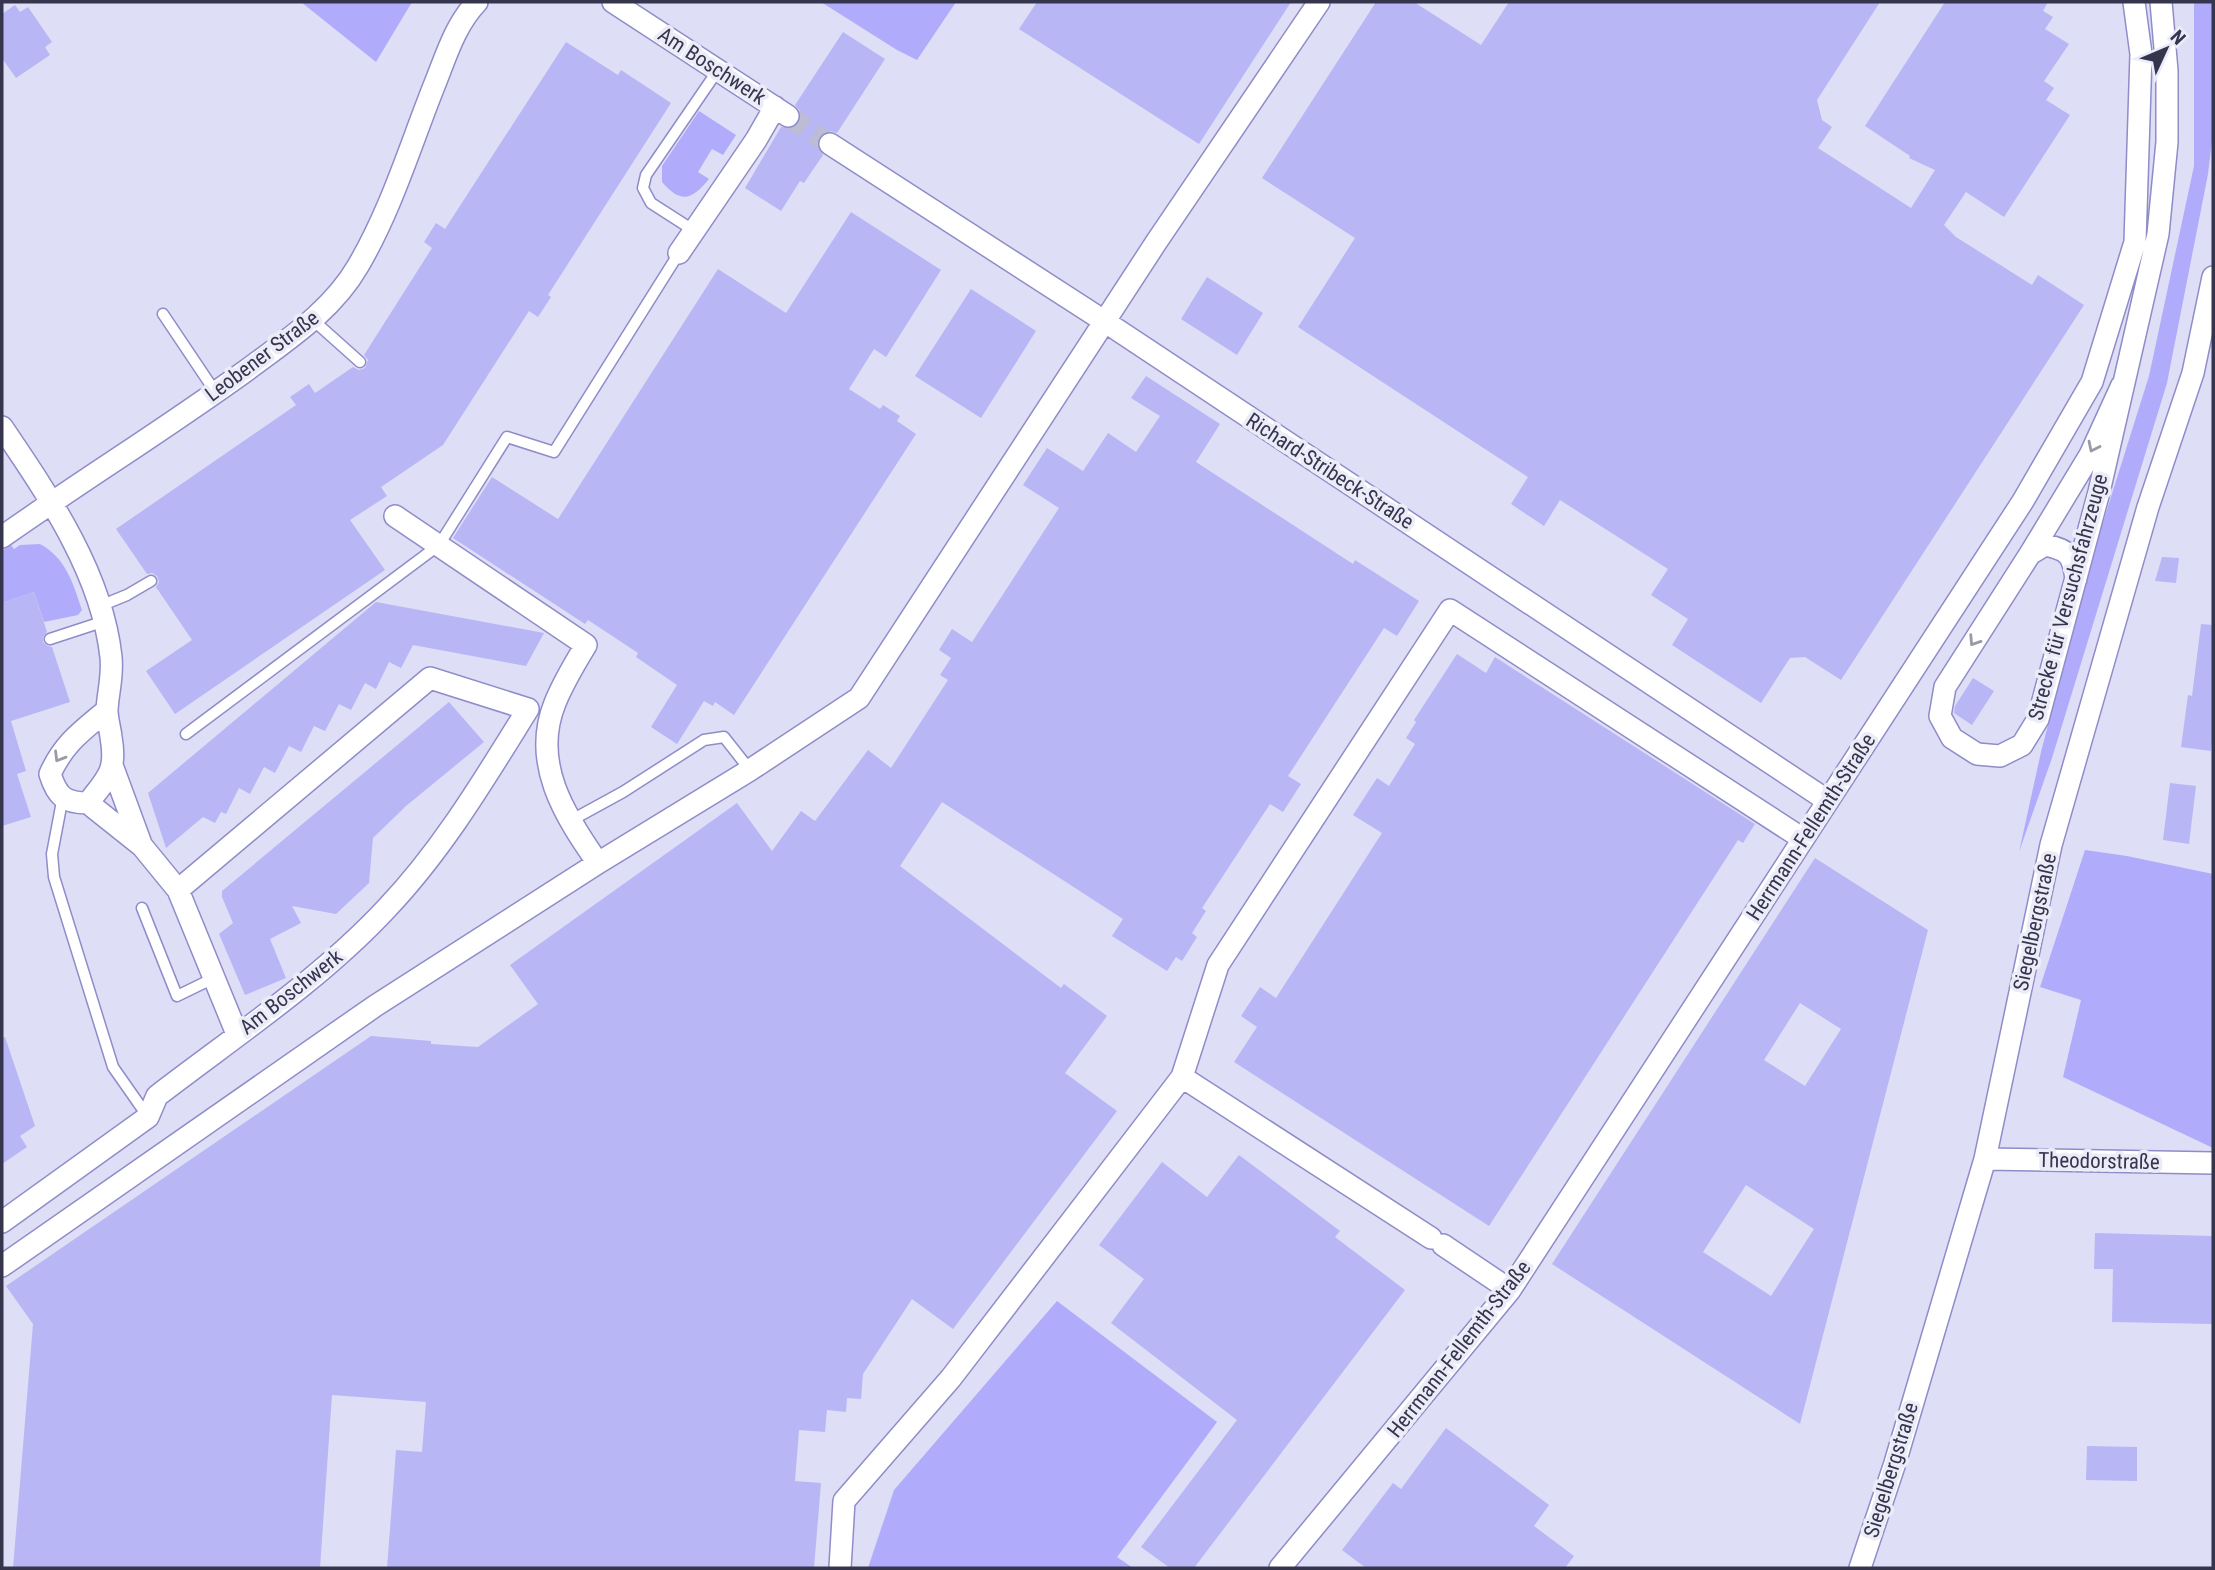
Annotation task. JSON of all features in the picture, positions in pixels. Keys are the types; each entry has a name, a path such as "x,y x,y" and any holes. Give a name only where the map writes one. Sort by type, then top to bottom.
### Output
{"street":[{"name":"Leobener Straße","path":"2,537 216,393 313,320 332,300 356,269 376,233 398,184 456,31 477,2"},
{"name":"Am Boschwerk","path":"613,2 781,111 756,140 679,253"},
{"path":"2,1266 375,1006 598,863 750,770 859,698 1104,321 1319,2"},
{"name":"Herrmann-Fellemth-Straße","path":"1280,1568 1510,1290 2023,501 2092,382 2135,242 2141,54 2134,2"},
{"name":"Strecke für Versuchsfahrzeuge","path":"2122,385 2090,455 1945,687 1940,716 1952,738 1977,754 2000,756 2022,745 2038,719 2099,492 2158,234 2166,142 2167,71 2161,2"},
{"name":"Richard-Stribeck-Straße","path":"830,144 1104,321 1828,801"},
{"name":"Siegelbergstraße","path":"1860,1568 1895,1463 1985,1159 2051,845 2148,507 2193,373 2213,277"},
{"path":"2,427 52,502 103,613 112,684 107,710 114,752 113,768 142,846"},
{"path":"396,516 586,645 555,704 545,744 551,777 570,821 598,863"},
{"path":"2030,554 2045,545 2062,548 2074,560 2076,581"},
{"path":"840,1568 844,1501 951,1378 1182,1077 1219,965 1450,610 1803,839"},
{"name":"Am Boschwerk","path":"2,1222 148,1117 157,1096 352,944 388,907 439,846 528,709 430,678 178,890"},
{"path":"107,710 73,737 59,754 50,774 56,791 72,803 88,803 142,846 178,890 237,1034"},
{"path":"88,803 113,768"},
{"path":"1182,1077 1510,1290"},
{"name":"Theodorstraße","path":"1985,1159 2213,1163"}],"lane":[{"path":"693,230 651,203 643,188 646,175 718,70"},
{"path":"186,733 439,545 508,437 554,452 679,253"},
{"path":"163,314 216,393"},
{"path":"313,320 360,362"},
{"path":"50,639 103,613 151,580"},
{"path":"570,821 623,792 704,740 724,737 750,770"},
{"path":"62,796 52,854 54,877 113,1067 148,1117"},
{"path":"142,908 177,996 214,978"}],"shaded area":[{"path":"301,2 412,2 376,62"},
{"path":"821,2 956,2 917,60"},
{"path":"2194,2 2213,2 2213,132 2208,174 2167,383 2052,758 2019,852 2041,752 2089,567 2149,376 2194,166"},
{"path":"699,111 736,135 723,155 712,149 698,172 709,179 692,195 686,197 675,194 662,182 662,166"},
{"path":"40,544 56,556 67,572 82,610 78,615 44,622 34,592 2,603 2,551 11,545 14,549 20,545"},
{"path":"2085,850 2213,874 2213,1148 2063,1077 2081,1000 2040,987"},
{"path":"1057,1301 1217,1422 1117,1557 1133,1568 868,1568 894,1490"}],"building":[{"path":"1037,2 1291,2 1199,144 1019,29"},
{"path":"1376,2 1414,2 1481,45 1509,2 1880,2 1817,100 1822,120 1832,127 1818,148 1911,208 1935,170 1909,158 1910,156 1865,126 1945,2 2048,2 2043,11 2053,17 2045,29 2069,44 2044,81 2054,88 2046,100 2070,115 2004,217 1966,192 1944,225 1956,237 2032,285 2038,275 2084,305 1841,680 1805,657 1790,658 1761,703 1672,645 1688,619 1651,595 1668,569 1560,500 1544,526 1511,504 1528,477 1298,327 1355,238 1262,178"},
{"path":"15,5 20,12 28,7 52,42 45,47 50,55 16,78 2,58 2,14"},
{"path":"843,32 885,59 837,133 830,131 819,136 817,144 823,155 804,183 800,181 781,211 745,188 781,127 793,128 799,123 800,111 795,105"},
{"path":"566,42 618,75 621,70 671,103 548,295 551,297 538,317 529,311 443,445 381,487 387,496 350,520 385,570 175,714 146,671 192,640 156,587 159,582 157,576 147,574 116,529 296,405 290,397 309,384 315,393 353,367 359,370 365,368 368,360 364,355 432,248 424,242 436,223 445,229"},
{"path":"851,212 941,270 886,357 874,349 849,389 880,409 883,405 900,416 897,421 916,434 734,715 715,702 713,706 704,701 677,744 651,727 677,685 636,657 638,653 588,620 585,624 453,538 492,477 558,519 718,269 786,313"},
{"path":"1207,277 1263,313 1237,355 1181,319"},
{"path":"971,289 1036,331 981,418 915,376"},
{"path":"1146,376 1220,424 1196,462 1353,564 1355,560 1419,601 1397,636 1384,628 1288,776 1301,784 1283,812 1270,804 1202,908 1206,911 1192,933 1197,937 1182,961 1176,957 1167,971 1112,936 1123,919 942,802 900,866 1061,988 1064,984 1107,1016 1065,1073 1117,1111 953,1329 912,1299 863,1374 861,1399 847,1398 846,1412 827,1410 825,1432 799,1430 795,1481 821,1483 814,1568 387,1568 396,1450 422,1452 426,1402 332,1395 320,1568 13,1568 33,1324 6,1286 371,1036 478,1047 538,1004 510,965 737,803 772,851 801,811 815,821 868,750 891,768 948,680 940,675 951,658 939,650 952,629 972,642 1059,508 1023,485 1047,448 1083,471 1108,433 1136,452 1160,416 1131,398"},
{"path":"2162,557 2179,558 2176,583 2155,581"},
{"path":"34,592 47,632 43,642 52,647 70,702 11,721 26,771 17,774 31,817 2,826 2,603"},
{"path":"376,602 544,633 526,666 413,645 401,668 389,662 376,689 365,683 351,710 339,704 325,731 314,726 301,752 289,746 275,773 264,767 250,794 239,788 226,814 221,812 215,823 203,817 166,848 148,793"},
{"path":"2201,624 2213,625 2211,751 2181,747 2188,695 2192,696"},
{"path":"1457,654 1486,673 1495,657 1755,824 1743,843 1738,840 1489,1226 1234,1062 1257,1027 1241,1016 1260,987 1276,998 1382,833 1353,815 1377,778 1389,786 1415,744 1406,738 1416,722 1414,720"},
{"path":"1973,678 1994,691 1972,725 1954,713 1955,706"},
{"path":"449,702 484,742 406,806 373,838 369,883 336,914 292,906 301,923 270,939 286,978 245,995 219,934 233,923 222,891"},
{"path":"2170,783 2196,786 2189,844 2163,840"},
{"path":"1815,858 1928,930 1800,1424 1552,1264","holes":["1800,1003 1841,1029 1805,1086 1764,1060","1746,1185 1814,1229 1771,1296 1703,1252"]},
{"path":"5,1037 35,1126 20,1136 27,1147 2,1164 2,1038"},
{"path":"1239,1155 1340,1231 1335,1237 1405,1290 1194,1568 1170,1568 1141,1547 1237,1420 1111,1323 1144,1279 1099,1245 1162,1162 1207,1197"},
{"path":"2095,1233 2213,1236 2213,1324 2112,1322 2113,1269 2094,1269"},
{"path":"1446,1428 1549,1505 1534,1526 1574,1556 1565,1568 1366,1568 1342,1550 1393,1483 1401,1489"},
{"path":"2087,1446 2137,1447 2137,1481 2086,1480"}],"tunnel":[{"path":"788,116 830,144"}]}
